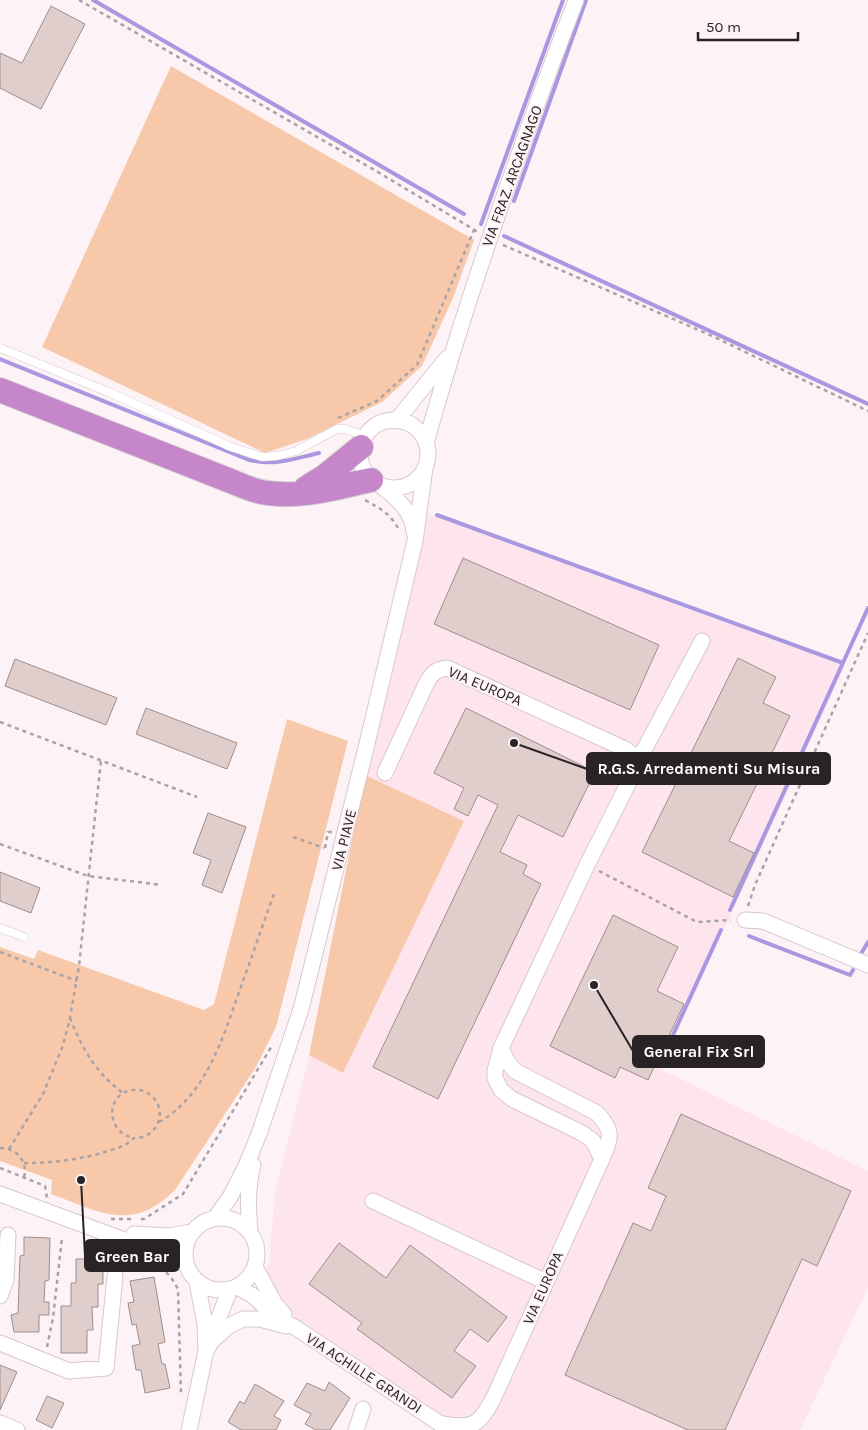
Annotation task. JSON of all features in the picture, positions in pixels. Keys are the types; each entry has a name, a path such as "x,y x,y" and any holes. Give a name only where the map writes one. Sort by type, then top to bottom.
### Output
{"highway":[{"path":"0,390 251,489 266,493 296,494 317,492 369,483"},
{"path":"296,494 324,477 363,442"}],"street":[{"name":"VIA FRAZ. ARCAGNAGO","path":"426,444 451,353 489,239 576,0"},
{"path":"396,421 451,353"},
{"path":"363,442 378,424 396,421 414,428 426,444"},
{"name":"VIA PIAVE","path":"363,442 362,465 369,483 397,499 409,513 414,524 409,539"},
{"name":"VIA PIAVE","path":"191,1232 202,1223 215,1218 230,1197 245,1168 259,1134 304,1000 425,468 428,452 426,444"},
{"path":"369,483 390,488 406,486 419,477 425,468"},
{"path":"602,1159 593,1141 582,1133 512,1099 501,1090 495,1078 495,1071 501,1048 587,865 637,766 636,759 644,750 702,641"},
{"name":"VIA EUROPA","path":"386,774 426,682 440,668 447,668 623,748 632,753 636,759"},
{"path":"745,920 763,921 868,965"},
{"name":"VIA EUROPA","path":"484,1423 602,1159 608,1144 609,1134 606,1122 597,1113 515,1070 506,1061 501,1048"},
{"name":"VIA PIAVE","path":"255,1266 256,1247 250,1232 247,1205 248,1184 259,1134"},
{"path":"0,1194 127,1241 154,1247 186,1264"},
{"path":"373,1201 546,1282"},
{"path":"215,1218 233,1220 250,1232"},
{"path":"81,1224 120,1233 147,1236 169,1236 191,1232"},
{"path":"191,1232 185,1245 186,1264 192,1277 197,1282 211,1289 233,1288 247,1279 255,1266"},
{"path":"0,1296 6,1280 8,1235"},
{"name":"VIA ACHILLE GRANDI","path":"255,1266 276,1304 296,1328"},
{"path":"0,1343 68,1371 106,1368 116,1276"},
{"path":"197,1282 209,1346"},
{"path":"189,1430 209,1346 216,1325 233,1288"},
{"name":"VIA ACHILLE GRANDI","path":"233,1288 252,1295 276,1317 296,1328 449,1428 465,1428 484,1423"},
{"name":"VIA ACHILLE GRANDI","path":"209,1346 230,1326 243,1319 260,1319 276,1325 296,1328"},
{"path":"356,1430 363,1409"},
{"path":"0,1423 17,1430"}],"lane":[{"path":"0,348 106,391 231,447 262,457 277,456 296,451 337,429 345,428 363,442"},
{"path":"0,928 24,937"}],"path":[{"path":"80,0 371,168 489,239 710,335 868,411"},
{"path":"337,429 335,419 377,401 417,365 474,230"},
{"path":"369,483 364,500 392,517 409,539"},
{"path":"587,865 697,922 745,920 755,885 868,633"},
{"path":"0,722 197,797"},
{"path":"9,1149 43,1094 62,1048 70,1018 77,981 101,760"},
{"path":"325,848 328,832 336,832"},
{"path":"293,837 330,850"},
{"path":"0,844 88,876 162,885"},
{"path":"24,1163 63,1161 120,1146 134,1138 149,1134 159,1122 169,1116 184,1101 207,1071 228,1024 275,890"},
{"path":"0,952 77,981"},
{"path":"70,1018 80,1043 91,1061 102,1075 123,1093"},
{"path":"106,1219 144,1219 183,1194 275,1042"},
{"path":"134,1138 122,1134 116,1129 111,1114 117,1098 123,1093 130,1090 138,1090 153,1096 160,1110 159,1122"},
{"path":"0,1148 9,1149 19,1154 26,1171 24,1178"},
{"path":"0,1168 45,1186 48,1202"},
{"path":"47,1347 53,1318 62,1238"},
{"path":"140,1259 158,1266 170,1275 178,1289 181,1398"}],"shaded area":[{"path":"171,66 474,240 453,298 422,366 382,402 307,439 265,453 42,347"},
{"path":"423,512 845,666 660,1069 868,1171 868,1288 800,1430 467,1430 298,1329 252,1313 269,1263 275,1191 309,1055 342,1072 464,821 365,775"},
{"path":"287,719 348,741 276,1027 256,1067 175,1190 159,1203 144,1211 130,1215 115,1215 100,1212 51,1194 52,1180 0,1161 0,947 34,959 38,950 204,1010 214,1004"},
{"path":"365,775 464,821 343,1073 309,1055"}],"building":[{"path":"51,6 85,24 41,109 0,88 0,53 22,63"},
{"path":"463,558 659,645 630,710 434,624"},
{"path":"738,658 776,677 763,703 790,716 729,841 754,853 733,897 642,852"},
{"path":"15,659 117,698 106,725 5,686"},
{"path":"146,708 237,743 227,769 136,734"},
{"path":"466,708 595,772 563,837 518,815 500,852 527,865 523,874 541,884 438,1099 373,1067 498,805 478,795 468,816 454,809 464,788 434,773"},
{"path":"208,813 246,827 222,893 202,885 211,860 193,853"},
{"path":"0,872 40,888 31,913 0,901"},
{"path":"613,915 678,947 657,991 684,1004 648,1080 620,1067 615,1078 550,1046"},
{"path":"681,1114 851,1191 817,1266 802,1259 725,1430 688,1430 565,1375 633,1223 651,1231 666,1196 648,1188"},
{"path":"24,1237 50,1238 49,1280 45,1281 44,1302 49,1302 49,1315 39,1315 39,1332 14,1332 11,1315 18,1313 20,1256 24,1255"},
{"path":"339,1243 386,1278 410,1245 507,1317 488,1342 470,1329 454,1351 476,1366 452,1398 357,1329 362,1323 309,1284"},
{"path":"76,1259 103,1259 103,1284 98,1284 98,1307 92,1307 93,1330 87,1330 87,1353 61,1353 61,1306 71,1306 71,1283 76,1283"},
{"path":"154,1277 165,1342 158,1344 170,1388 145,1393 141,1370 136,1370 132,1346 140,1344 136,1324 132,1325 128,1303 134,1302 130,1281"},
{"path":"0,1365 17,1372 0,1410"},
{"path":"329,1382 350,1398 330,1430 316,1430 305,1424 311,1414 294,1405 307,1383 325,1391"},
{"path":"255,1384 284,1401 274,1416 281,1420 276,1430 241,1430 228,1422 240,1401 244,1404"},
{"path":"47,1396 64,1403 52,1428 36,1420"}],"waterway":[{"path":"93,0 464,214"},
{"path":"481,224 563,0"},
{"path":"514,201 586,0"},
{"path":"504,236 868,404"},
{"path":"0,359 249,460 276,462 319,453"},
{"path":"437,515 843,663"},
{"path":"730,910 868,608"},
{"path":"666,1050 721,930"},
{"path":"749,936 850,975 853,970"},
{"path":"862,952 868,942"}],"place":[{"name":"R.G.S. Arredamenti Su Misura","path":"514,743"},
{"name":"General Fix Srl","path":"594,985"},
{"name":"Green Bar","path":"81,1180"}]}
